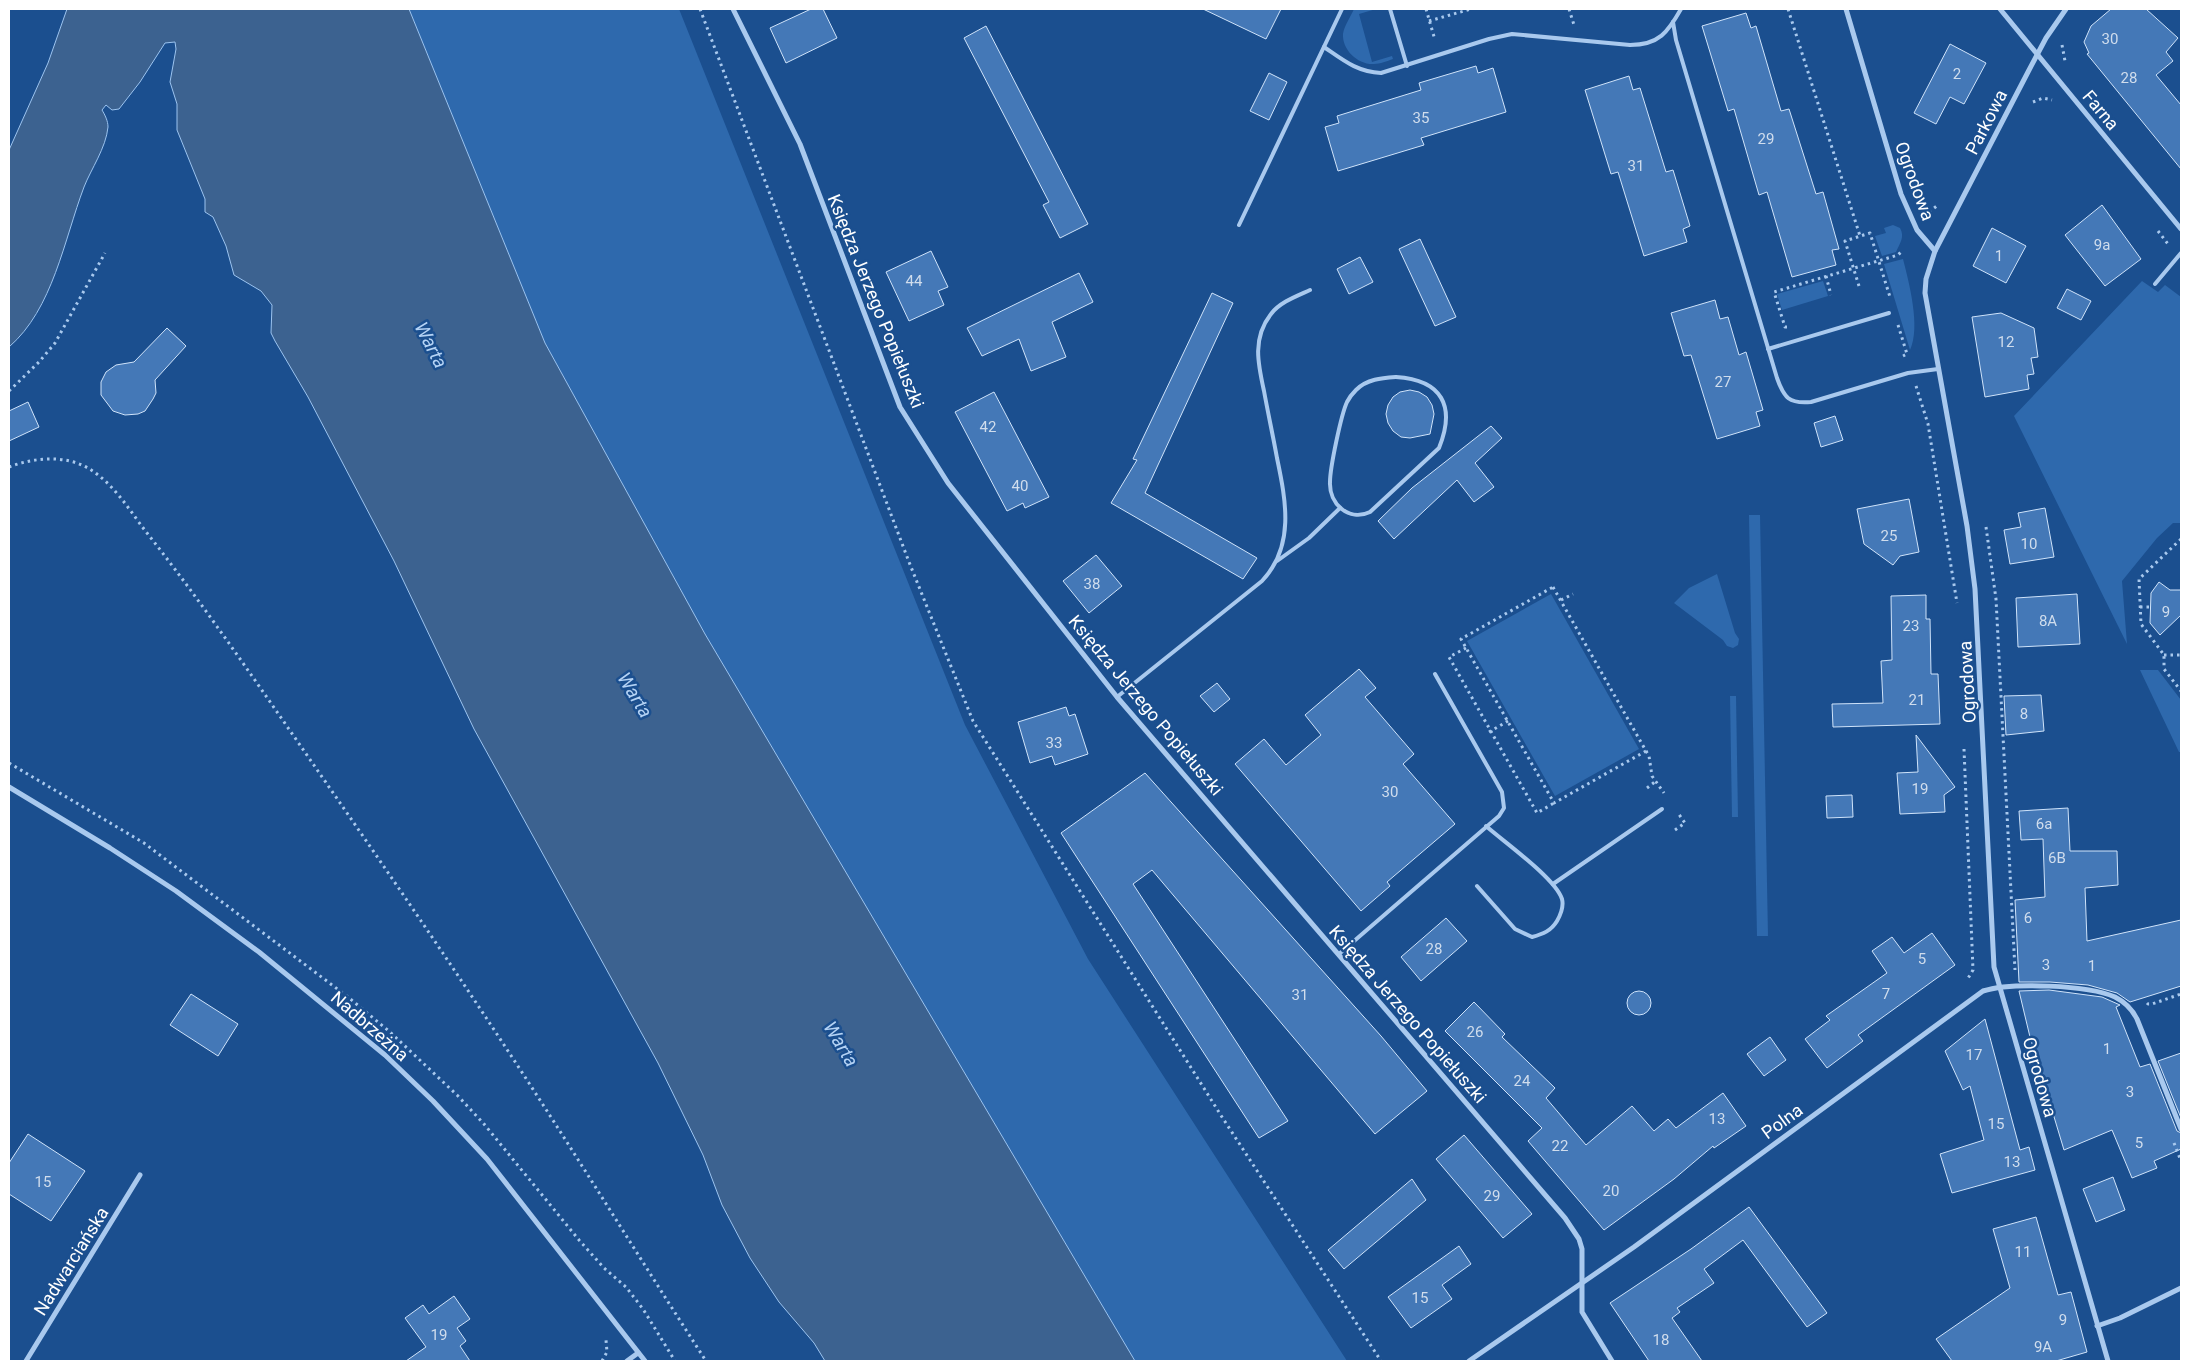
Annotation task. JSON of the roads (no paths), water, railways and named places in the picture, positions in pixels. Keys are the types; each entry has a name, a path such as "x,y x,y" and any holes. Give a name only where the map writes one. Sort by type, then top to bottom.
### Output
{"street":[{"name":"Księdza Jerzego Popiełuszki","path":"733,9 800,144 900,407 948,483 1117,697 1565,1218 1579,1239 1582,1249 1581,1304 1584,1319 1612,1361"},
{"name":"Ogrodowa","path":"1846,9 1901,194 1917,230 1935,251 1926,279 1925,293 1967,526 1975,589 1993,958 1999,987 2108,1361"},
{"name":"Farna","path":"2000,9 2181,229"},
{"name":"Parkowa","path":"1935,251 2037,55 2066,9"},
{"name":"Nadbrzeżna","path":"9,787 110,848 176,891 259,952 385,1055 433,1101 487,1159 645,1361"},
{"name":"Polna","path":"1469,1361 1634,1247 1975,996 1999,987 2056,987 2092,991 2116,998 2132,1011 2181,1129"},
{"name":"Nadwarciańska","path":"26,1361 140,1175"},
{"path":"2098,1326 2120,1318 2181,1288"},
{"path":"627,1361 638,1353"}],"lane":[{"path":"1239,225 1342,9"},
{"path":"1390,9 1407,66"},
{"path":"1324,47 1354,67 1363,71 1381,73 1500,36 1512,34 1639,45 1663,36 1681,9"},
{"path":"1673,22 1676,40 1768,349 1784,395 1796,402 1811,402 1912,372 1938,369"},
{"path":"2155,284 2180,254"},
{"path":"1117,697 1262,581 1276,561 1285,535 1286,506 1257,346 1271,314 1286,302 1310,290"},
{"path":"1768,349 1889,313"},
{"path":"1387,378 1414,379 1431,386 1438,392 1445,408 1445,430 1438,448 1370,512 1355,516 1340,508 1333,498 1330,482 1344,412 1347,402 1355,391 1370,382 1387,378"},
{"path":"1276,561 1309,538 1340,508"},
{"path":"1339,954 1502,812 1504,808 1504,797 1435,674"},
{"path":"1553,884 1662,809"},
{"path":"1477,886 1515,928 1532,937 1548,931 1560,916 1563,908 1562,899 1553,884 1486,826"}],"water":[{"name":"Warta","path":"67,9 409,9 545,343 705,634 1135,1361 825,1361 814,1343 779,1302 750,1258 722,1205 703,1155 658,1063 474,729 394,561 308,397 275,341 271,333 272,305 261,291 234,275 226,246 213,217 205,212 205,199 177,130 177,104 170,82 176,49 175,42 165,43 140,82 119,109 112,110 106,105 102,110 108,127 107,135 84,187 56,273 36,313 24,331 9,347 9,150 48,63"}]}
